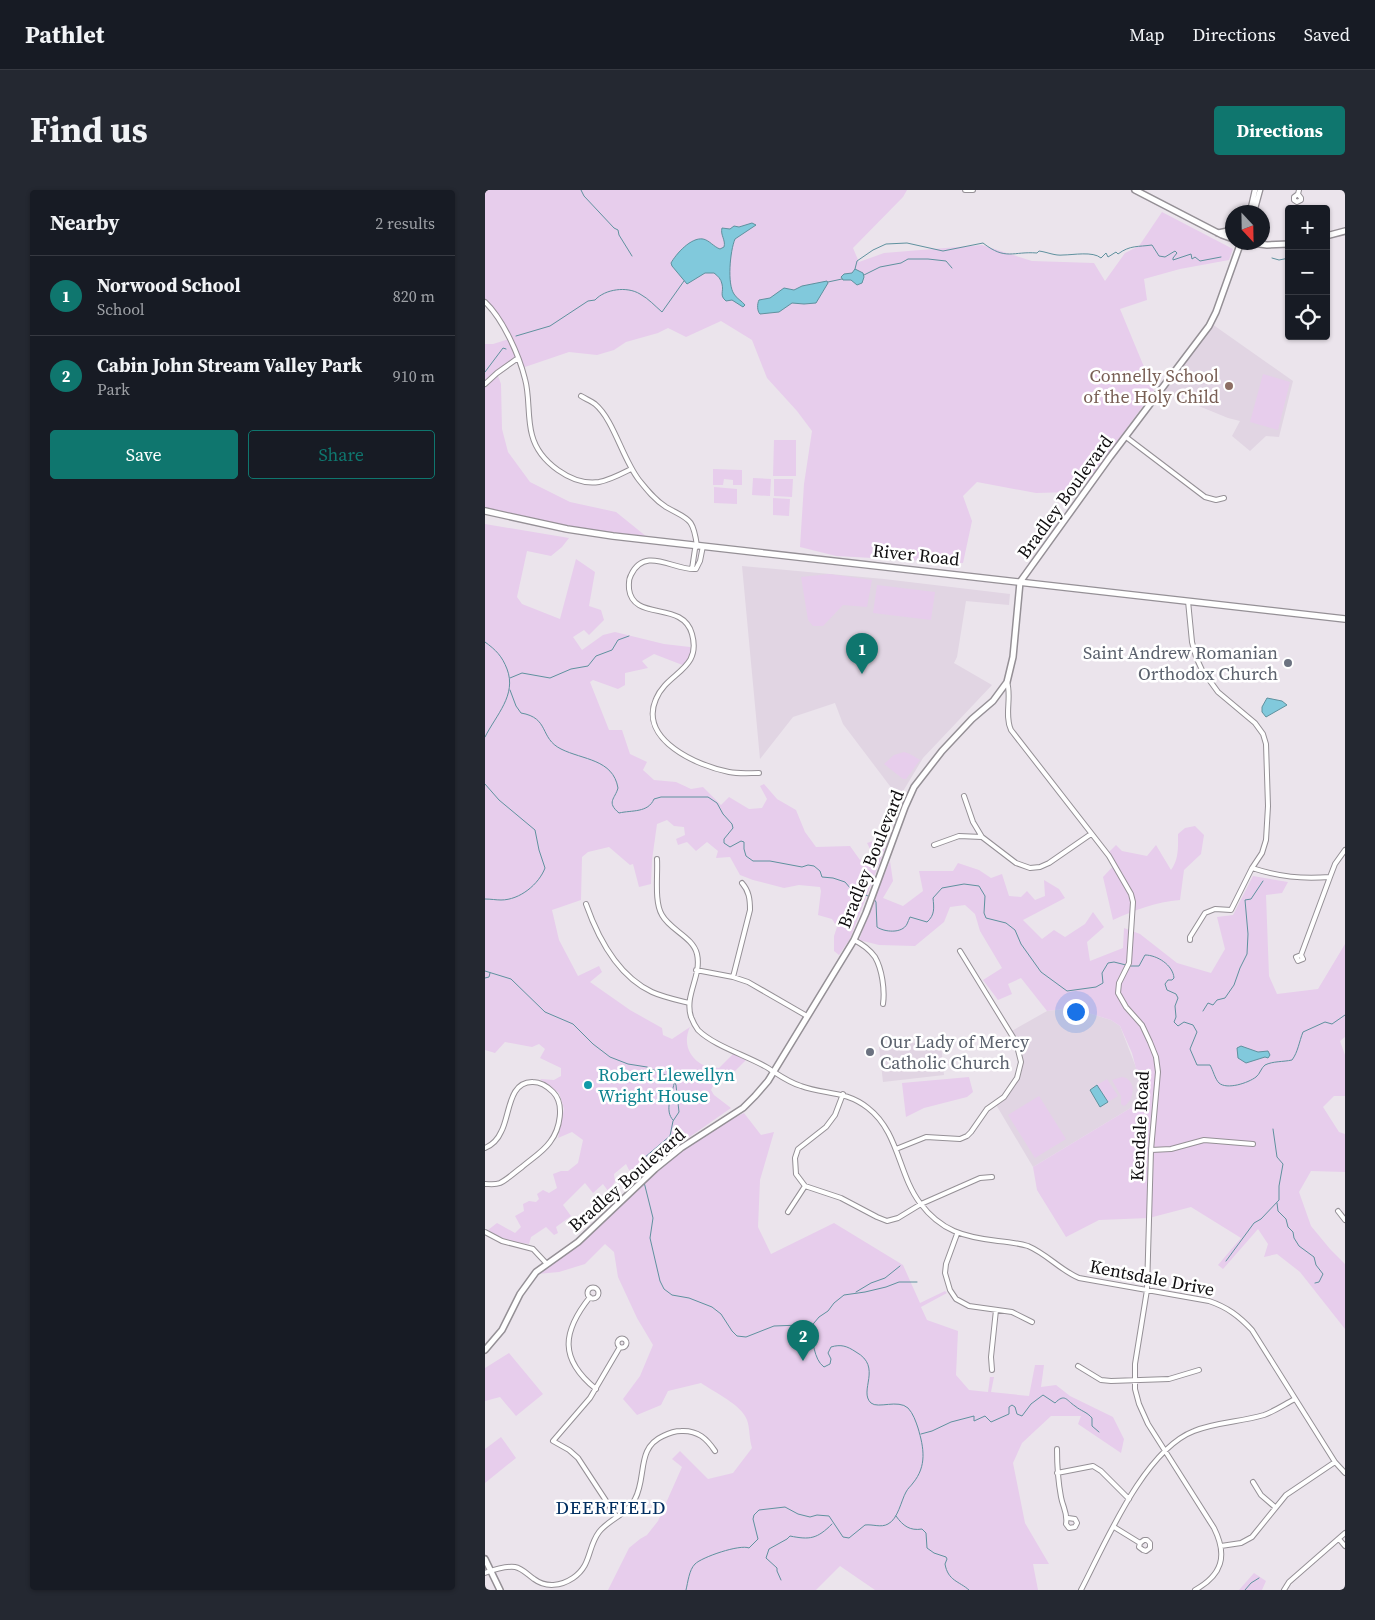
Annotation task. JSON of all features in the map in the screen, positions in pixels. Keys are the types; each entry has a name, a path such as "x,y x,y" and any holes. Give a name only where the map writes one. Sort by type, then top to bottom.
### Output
{"main road":[{"path":"1135,190 1225,236"},
{"path":"1330,235 1345,231"},
{"path":"1217,233 1225,232"},
{"path":"1270,243 1285,244"},
{"name":"Bradley Boulevard","path":"485,1350 502,1330 520,1294 536,1272 578,1242 655,1169 693,1139 743,1108 774,1073 854,940 914,787 942,751 972,719 993,701 1007,682 1013,657 1020,582 1209,326 1216,312 1238,250"},
{"name":"River Road","path":"485,511 567,529 700,546 1345,619"},
{"path":"485,1560 488,1572 500,1590"}],"street":[{"path":"965,190 973,190"},
{"path":"1252,205 1255,190"},
{"path":"1257,205 1260,190"},
{"path":"485,302 495,313 518,358 526,381 532,435 538,449 549,462 571,478 585,482 605,481 631,470"},
{"path":"485,384 518,358"},
{"path":"581,396 594,403 603,412 631,470 656,499 689,520 695,530 700,546 698,566 692,569 681,568 660,561 644,562 637,566 631,574 629,581 630,593 642,608 669,612 682,619 692,631 694,639 693,654 690,662 669,681 656,698 653,714 657,730 676,750 703,765 731,772 759,773"},
{"path":"1126,437 1205,497 1216,500 1224,498"},
{"path":"692,569 695,548 700,546"},
{"path":"1189,601 1192,642 1202,670 1218,692 1255,723 1263,734 1268,806 1266,840 1262,853 1252,868 1231,910 1215,909 1205,913 1193,931 1190,940"},
{"name":"Kendale Road","path":"1007,682 1010,693 1010,728 1109,856 1131,894 1133,902 1128,965 1119,983 1118,993 1142,1025 1158,1066 1151,1150 1147,1290 1134,1380 1142,1410 1214,1528 1221,1546"},
{"path":"964,796 973,822 982,837 1016,863 1031,868 1049,863 1091,834"},
{"path":"935,845 959,836 982,837"},
{"path":"1301,955 1335,864 1345,850"},
{"path":"586,904 603,944 629,978 653,993 689,1003 697,970 697,960 694,948 668,923 660,912 657,859"},
{"path":"1252,868 1281,877 1298,879 1330,878"},
{"path":"733,978 750,910 747,889 742,883"},
{"path":"854,940 870,951 875,958 883,986 883,1004"},
{"path":"896,1149 926,1136 960,1139 967,1136 987,1109 1004,1097 1017,1078 1021,1062 1016,1042 960,951"},
{"path":"697,970 733,978 756,986 807,1016"},
{"name":"Kentsdale Drive","path":"689,1003 691,1017 699,1031 787,1081 801,1086 843,1094 874,1113 888,1131 921,1204 935,1220 957,1234 1026,1245 1079,1278 1209,1301 1236,1314 1252,1330 1335,1462 1345,1473"},
{"path":"485,1148 501,1134 513,1095 518,1087 529,1082 537,1082 557,1096 560,1102 560,1113 556,1133 550,1143 507,1179 494,1184 485,1184"},
{"path":"843,1094 835,1115 826,1127 799,1149 795,1158 796,1174 805,1186 841,1198 887,1221 898,1218 921,1204 980,1178 992,1177"},
{"path":"1151,1150 1171,1149 1204,1140 1253,1144"},
{"path":"788,1212 805,1186"},
{"path":"1338,1211 1345,1220"},
{"path":"485,1232 502,1241 533,1249 547,1264"},
{"path":"957,1234 946,1264 945,1273 950,1290 956,1300 969,1306 1012,1312 1032,1322"},
{"path":"590,1297 572,1322 569,1333 569,1348 571,1359 576,1369 584,1380 596,1389"},
{"path":"992,1370 991,1357 996,1310"},
{"path":"616,1516 578,1458 569,1450 553,1441 590,1398 620,1347"},
{"path":"1078,1366 1101,1380 1169,1379 1199,1370"},
{"path":"1081,1590 1143,1475 1165,1450 1192,1432 1265,1414 1295,1398"},
{"path":"488,1572 508,1567 517,1567 543,1584 551,1585 574,1578 585,1568 598,1533 616,1516 628,1509 636,1497 645,1455 659,1438 672,1432 683,1430 696,1433 707,1439 715,1451"},
{"path":"1057,1449 1057,1473 1061,1499 1068,1518"},
{"path":"1195,1590 1216,1573 1219,1566 1221,1546 1241,1543 1252,1537 1275,1507 1297,1486 1335,1462"},
{"path":"1057,1473 1093,1466 1101,1471 1129,1499"},
{"path":"1253,1482 1262,1495 1275,1507"},
{"path":"1114,1527 1140,1543"},
{"path":"1284,1590 1289,1582 1345,1533"},
{"path":"1339,1539 1345,1546"}],"shaded area":[{"path":"485,190 907,190 903,197 853,248 859,262 884,253 982,245 1032,261 1094,263 1105,281 1125,253 1139,246 1162,212 1225,245 1225,250 1233,250 1229,260 1180,269 1144,279 1147,300 1120,309 1154,391 1088,481 1072,492 1036,493 977,482 963,496 972,521 963,563 836,556 800,547 804,484 812,431 797,411 767,378 752,340 721,321 686,337 668,328 658,333 626,342 614,350 597,355 569,352 522,368 518,359 497,373 501,384 502,429 508,452 530,482 570,502 616,512 647,537 613,536 485,511 485,344 493,344 509,339 485,302"},
{"name":"Connelly School of the Holy Child","path":"1212,324 1293,381 1279,437 1266,436 1250,451 1232,436 1240,421 1228,418 1162,391"},
{"path":"1263,374 1290,382 1278,430 1250,422"},
{"path":"774,440 796,440 796,476 773,476"},
{"path":"713,469 742,470 742,485 733,485 733,480 724,479 723,485 713,485"},
{"path":"753,478 771,479 770,496 752,495"},
{"path":"774,479 793,479 792,497 774,496"},
{"path":"714,487 737,489 737,504 714,503"},
{"path":"773,498 790,499 789,516 773,515"},
{"path":"485,524 569,538 551,556 527,551 517,597 522,604 560,619 576,559 595,572 589,606 601,610 604,620 589,635 584,630 573,637 582,650 603,635 615,632 664,644 690,647 691,656 685,666 654,654 642,661 648,668 625,673 625,685 618,689 593,680 590,682 609,730 622,730 630,754 647,762 643,770 654,780 676,782 691,789 703,787 721,805 729,797 749,809 762,808 767,799 760,786 764,784 777,799 796,810 805,832 816,847 850,846 860,860 868,858 871,851 867,843 879,839 887,843 850,939 839,955 834,951 834,936 837,927 832,919 818,915 820,887 799,885 784,888 740,875 730,857 716,858 718,851 707,842 696,851 687,842 678,845 676,839 685,835 684,827 674,826 667,820 657,824 651,884 639,887 633,864 630,865 609,847 588,852 582,857 581,900 552,910 559,940 578,976 599,966 602,972 590,982 630,1010 662,1028 663,1035 672,1039 690,1027 687,1038 688,1049 698,1062 705,1066 719,1068 733,1054 746,1060 732,1074 715,1082 711,1090 714,1095 731,1108 648,1166 650,1168 630,1190 629,1170 626,1164 614,1174 615,1182 608,1191 603,1184 593,1193 585,1183 563,1205 571,1216 556,1227 558,1233 554,1235 546,1227 531,1237 529,1244 508,1240 488,1230 497,1223 515,1233 521,1227 515,1216 524,1211 523,1204 529,1201 536,1202 539,1199 537,1194 543,1190 549,1193 557,1188 553,1174 568,1171 578,1163 583,1140 572,1132 558,1138 564,1109 559,1093 540,1079 554,1080 561,1076 561,1068 540,1058 545,1049 539,1044 532,1047 505,1042 495,1053 485,1050"},
{"path":"742,566 884,579 1010,594 1009,605 966,601 957,657 954,663 992,685 923,758 899,798 843,724 835,703 793,717 760,759"},
{"path":"829,574 872,580 867,607 843,605 823,626 813,626 808,620 801,577"},
{"path":"877,585 935,592 931,620 873,613"},
{"path":"904,752 920,760 906,779 903,779 884,764 894,755"},
{"path":"1195,826 1204,835 1201,854 1184,870 1180,900 1146,907 1113,920 1103,877 1116,863 1109,852 1116,845 1122,851 1147,856 1156,845 1171,870 1177,857 1178,834 1185,828"},
{"path":"890,861 893,881 883,898 903,906 923,891 919,871 953,871 958,863 979,870 991,878 1002,874 1009,896 1021,897 1027,891 1035,900 1045,896 1044,880 1059,889 1065,898 1023,920 1042,939 1054,930 1065,937 1085,924 1093,912 1104,927 1087,942 1090,961 1123,948 1124,928 1140,934 1177,963 1211,973 1225,949 1217,917 1233,915 1253,876 1288,882 1282,893 1266,895 1269,976 1277,994 1318,989 1345,944 1345,1037 1340,1041 1345,1055 1345,1096 1334,1096 1323,1107 1339,1132 1345,1134 1345,1172 1311,1171 1299,1192 1311,1226 1345,1264 1345,1329 1300,1272 1277,1254 1264,1257 1268,1244 1258,1229 1223,1269 1218,1265 1241,1238 1191,1207 1149,1218 1099,1220 1066,1237 1037,1190 1033,1167 1134,1106 1140,1097 1140,1084 1132,1053 1120,1026 1111,1020 1072,1008 1047,1011 1021,978 1008,984 1012,994 998,1000 983,980 1002,968 980,931 975,914 965,905 950,907 944,922 915,946 879,945 859,940"},
{"path":"1072,1008 1111,1020 1120,1026 1137,1070 1140,1097 1134,1106 1033,1167 995,1103 1011,1089 1021,1063 1020,1053 1010,1032 1047,1011"},
{"path":"928,1041 929,1045 941,1044 944,1075 883,1082 879,1047"},
{"path":"969,1077 973,1092 967,1097 924,1108 906,1117 902,1083"},
{"path":"1122,1077 1130,1082 1133,1090 1128,1103 1124,1106 1121,1104 1121,1096 1112,1080"},
{"path":"1107,1079 1118,1096 1108,1102 1097,1085"},
{"path":"1039,1096 1066,1139 1035,1158 1008,1115"},
{"path":"744,1113 761,1135 774,1132 760,1180 758,1227 771,1254 834,1223 903,1265 920,1303 945,1291 947,1293 921,1307 927,1320 958,1331 956,1375 969,1390 988,1392 990,1377 994,1377 991,1392 1029,1396 1035,1365 1044,1365 1041,1387 1056,1385 1070,1396 1113,1417 1124,1439 1121,1453 1078,1424 1081,1416 1051,1416 1022,1443 1013,1463 1025,1523 1049,1564 1033,1564 1038,1590 875,1590 840,1566 816,1590 608,1590 629,1548 647,1535 658,1521 682,1467 672,1459 680,1451 708,1479 733,1473 752,1448 748,1423 740,1409 701,1383 668,1391 661,1405 637,1415 623,1399 640,1376 653,1345 637,1318 618,1277 614,1252 605,1244 585,1264 559,1272 537,1274 569,1251 645,1178 709,1129"},
{"path":"509,1353 543,1394 516,1416 500,1397 485,1401 485,1368"},
{"path":"501,1437 516,1458 485,1483 485,1449"},
{"path":"1254,1573 1266,1581 1262,1590 1239,1590"}],"water":[{"path":"752,223 756,225 735,239 731,259 730,283 735,295 745,305 743,307 732,300 726,301 724,299 722,295 722,282 714,273 705,273 687,284 672,266 671,263 676,255 689,243 703,239 720,249 724,247 722,228 730,229 734,226 739,227"},
{"path":"855,269 863,273 862,283 857,285 851,280 843,280 841,277 844,274 852,273"},
{"path":"827,281 828,283 816,303 792,303 779,312 759,313 759,300 770,298 784,288 794,290 802,286"},
{"path":"1267,698 1282,701 1287,705 1266,717 1262,712 1262,707"},
{"path":"1241,1046 1258,1052 1268,1051 1270,1055 1268,1058 1265,1057 1246,1063 1238,1058 1237,1048"},
{"path":"1097,1085 1108,1102 1100,1107 1090,1090"}],"waterway":[{"path":"581,190 584,196 618,230 632,256"},
{"path":"855,269 857,261 873,250 886,244 907,243 943,251 983,243 991,249 1004,254 1037,253 1039,251 1060,255 1088,254 1101,258 1106,253 1108,257 1116,252 1118,254 1130,248 1152,245 1159,256 1165,257 1175,251 1177,253 1173,260 1191,254 1192,259 1195,257 1200,261 1221,257"},
{"path":"1272,258 1279,260 1285,259"},
{"path":"864,275 880,267 901,263 908,259 946,261 952,268"},
{"path":"828,282 842,279"},
{"path":"516,336 550,326 588,301 595,300 604,293 616,290 623,289 640,294 662,312 684,281"},
{"path":"485,372 503,348 506,349"},
{"path":"510,678 522,673 550,678 571,669 588,666 596,656 612,650 618,640 629,636"},
{"path":"485,642 501,657 509,678 509,688 504,704 485,737"},
{"path":"510,690 521,713 536,719 554,744 570,753 596,762 610,771 615,778 618,788 612,803 619,813 644,809 654,799 661,797 708,797 717,803 723,814 732,824 733,828 724,839 724,843 730,847 741,841 744,842 746,856 753,861 770,861 802,867 814,866 820,871 822,877 845,882 851,889 868,896"},
{"path":"485,784 499,800 535,830 545,868 538,880 522,894 501,900 485,899"},
{"path":"1203,1011 1208,1003 1213,1005 1217,1000 1225,998 1234,985 1247,954 1248,934 1245,900 1251,899 1263,881"},
{"path":"874,899 876,902 877,927 888,931 897,931 905,927 910,917 927,922 933,914 933,898 942,888 964,884 979,886 985,896 984,913 986,918 1006,923 1015,930 1021,944 1041,972 1067,991 1096,987 1103,983 1102,973 1108,963 1114,962 1126,965"},
{"path":"1130,966 1139,966 1145,955 1150,955 1168,965 1174,978 1168,980 1165,984 1167,990 1176,994 1178,998 1175,1006 1176,1017 1174,1022 1178,1026 1184,1022 1193,1025 1197,1032 1190,1049 1197,1065 1210,1065 1219,1083 1227,1086 1243,1083 1256,1077 1265,1065 1292,1060 1303,1032 1325,1022 1332,1024 1345,1015"},
{"path":"485,971 511,979 545,1012 573,1024 593,1044 610,1057 628,1064 647,1067 672,1078 676,1085 679,1112 673,1121 670,1136 644,1158 639,1165 637,1172 642,1179"},
{"path":"485,978 489,977 490,973"},
{"path":"673,1120 670,1116 669,1107 674,1084"},
{"path":"1226,1261 1254,1223 1261,1219 1279,1200 1279,1186 1283,1164 1277,1157 1273,1129"},
{"path":"644,1182 653,1218 650,1238 660,1281 664,1289 672,1295 689,1298 712,1307 721,1314 737,1336 746,1337 774,1326 801,1325 809,1329 816,1354 820,1364 824,1367 830,1364 831,1359 828,1353 831,1347 841,1346 853,1350 864,1358 868,1365 867,1392 871,1403 874,1405 899,1404 908,1408 916,1423 923,1450 921,1470 906,1492 899,1510 888,1524 883,1526 865,1525 849,1538 843,1537 829,1516 817,1515 810,1517 798,1514 785,1507 759,1510 753,1519 758,1539 749,1548 730,1549 699,1561 691,1569 686,1590"},
{"path":"1277,1203 1278,1211 1286,1219 1288,1227 1293,1232 1299,1246 1314,1257 1316,1265 1323,1274 1319,1282 1315,1283"},
{"path":"856,1292 871,1283 885,1278 900,1266"},
{"path":"809,1329 819,1317 844,1295 865,1292 899,1282 917,1282"},
{"path":"921,1434 951,1422 974,1416 974,1421 985,1416 991,1422 1009,1414 1009,1407 1012,1405 1015,1407 1017,1414 1022,1416 1031,1404 1043,1395 1055,1403 1061,1398 1067,1400 1090,1416 1092,1418 1092,1426 1099,1432"},
{"path":"896,1516 907,1527 922,1529 926,1533 927,1548 934,1553 946,1557 946,1570 954,1580 969,1590"},
{"path":"781,1580 777,1568 766,1558 769,1549 790,1536 813,1537 822,1533 832,1524"},
{"path":"1245,1590 1259,1578"}],"place":[{"name":"Connelly School of the Holy Child","path":"1229,386"},
{"name":"Saint Andrew Romanian Orthodox Church","path":"1288,663"},
{"name":"Norwood School","path":"862,674"},
{"name":"Our Lady of Mercy Catholic Church","path":"870,1052"},
{"name":"Robert Llewellyn Wright House","path":"588,1085"},
{"name":"Cabin John Stream Valley Park","path":"803,1361"}],"district":[{"name":"DEERFIELD","path":"611,1507"}]}
